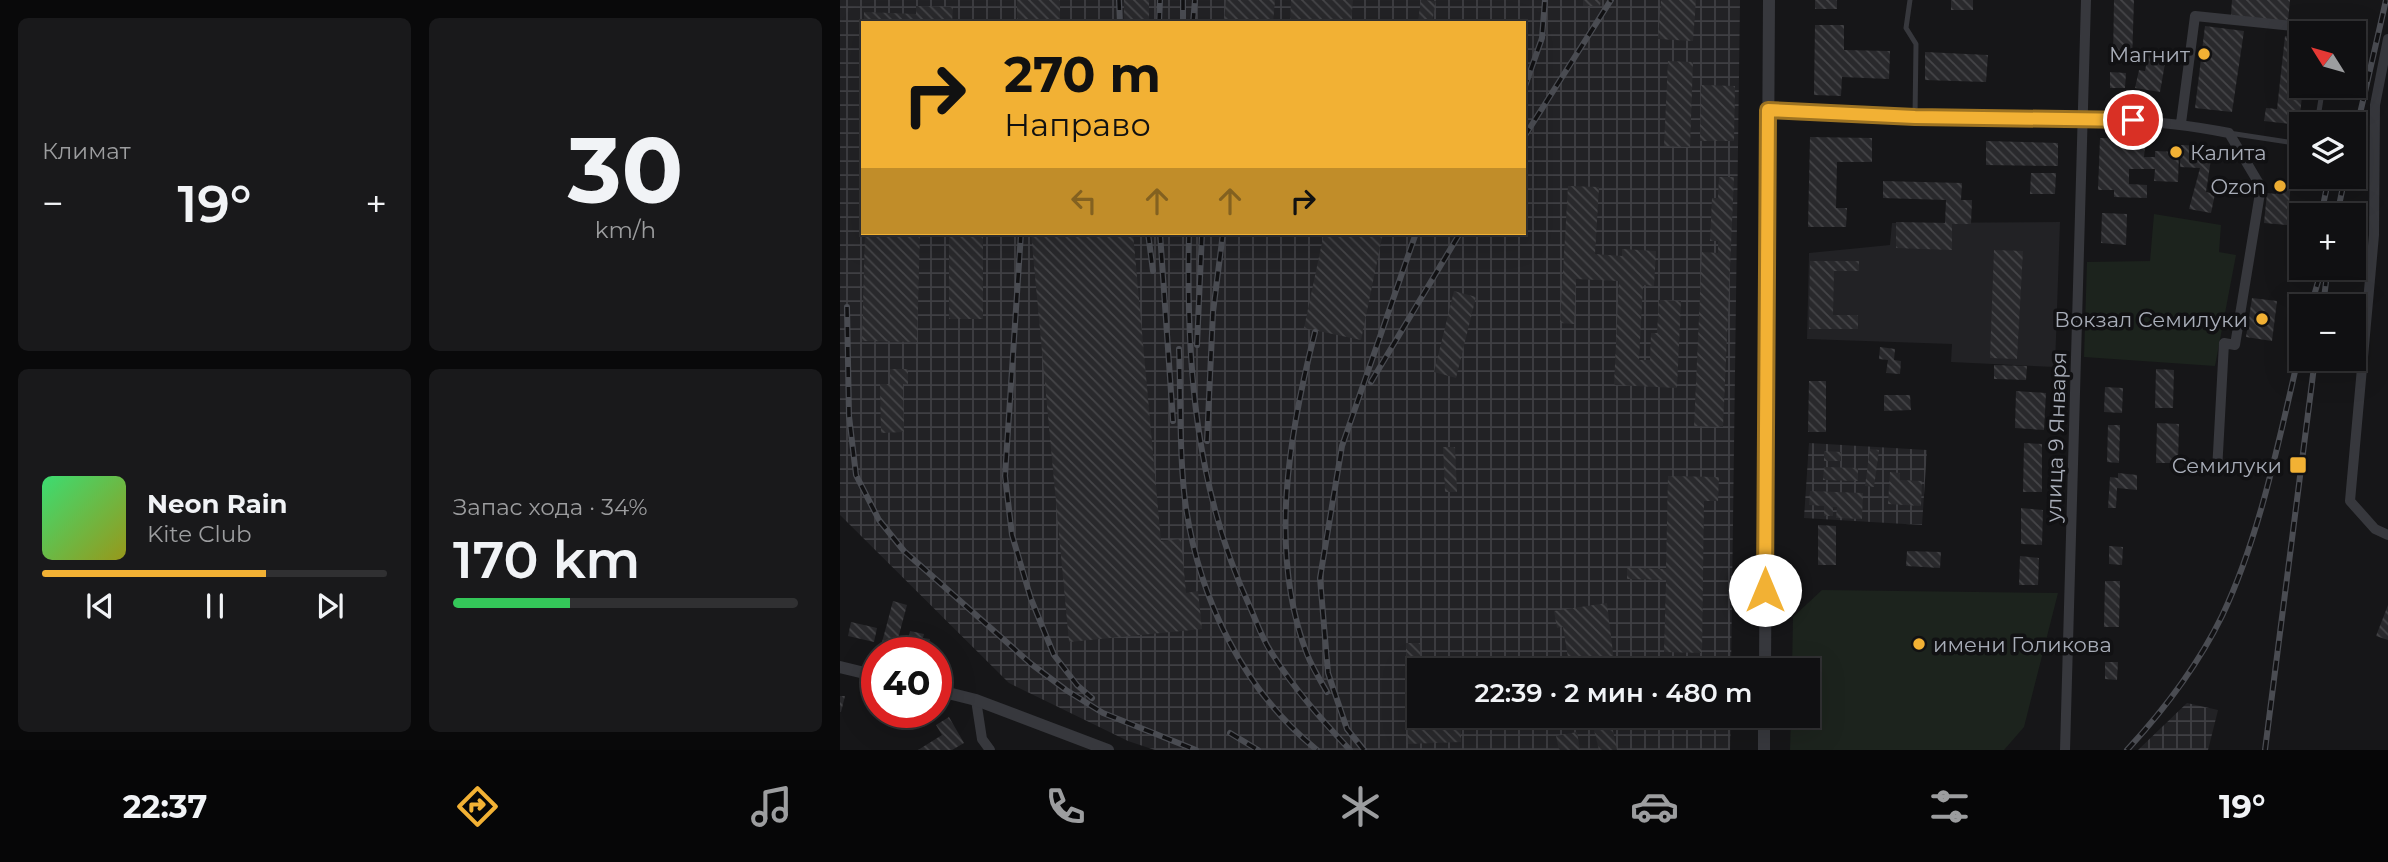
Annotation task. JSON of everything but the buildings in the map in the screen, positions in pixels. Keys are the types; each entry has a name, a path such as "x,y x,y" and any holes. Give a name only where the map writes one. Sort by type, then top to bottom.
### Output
{"street":[{"path":"1765,658 1769,0"},
{"name":"улица 9 Января","path":"2065,750 2087,0"},
{"path":"2181,123 2195,16 2289,26"},
{"path":"2388,39 2375,105 2374,234 2350,501 2375,528 2388,535"},
{"path":"1768,110 1915,117 2085,117 2181,123 2229,133 2261,187 2235,345 2224,343 2217,471"},
{"path":"840,667 861,672"},
{"path":"952,694 976,700 1108,750"},
{"path":"976,700 982,739 990,750"},
{"path":"1764,728 1764,750"}],"lane":[{"path":"1910,0 1906,28 1916,44 1915,117"},
{"path":"2229,133 2289,142"}],"shaded area":[{"path":"840,0 1740,0 1731,658 1407,658 1407,728 1731,728 1730,750 1155,750 1128,741 1009,683 840,515"},
{"path":"2154,214 2221,225 2219,252 2236,255 2215,366 2084,357 2087,262 2150,261"},
{"path":"2060,222 2055,367 1951,362 1952,344 1807,339 1809,253 1890,245 1892,223"},
{"path":"1809,443 1927,450 1922,525 1804,518"},
{"name":"имени Голикова","path":"1822,590 2058,593 2024,727 2004,750 1790,750 1791,728 1820,728 1820,658 1792,658 1793,617"},
{"path":"2187,703 2218,710 2208,750 2138,750"}],"railway":[{"path":"1119,0 1120,21"},
{"path":"1159,21 1160,0"},
{"path":"1183,0 1183,21"},
{"path":"1193,21 1195,0"},
{"path":"1526,83 1542,38 1545,0"},
{"path":"1526,134 1611,0"},
{"path":"2360,112 2386,0"},
{"path":"2324,203 2326,189"},
{"path":"2340,203 2342,189"},
{"path":"1021,235 1005,476 1012,535 1031,599 1054,655 1077,685 1092,698"},
{"path":"1148,235 1153,271"},
{"path":"1160,235 1173,421"},
{"path":"1189,235 1192,376 1198,424 1206,471 1231,562 1269,650 1300,693 1350,750"},
{"path":"1197,345 1202,235"},
{"path":"1207,441 1213,312 1223,235"},
{"path":"1364,750 1347,729 1328,673 1320,578 1342,446 1415,235"},
{"path":"1371,382 1459,235"},
{"path":"2314,294 2319,280"},
{"path":"2324,294 2326,282"},
{"path":"847,307 849,416 856,475 879,520 904,551 1030,663 1066,690 1103,713 1196,750"},
{"path":"1315,332 1297,411 1291,452 1286,534 1288,575 1295,615 1309,659 1327,692"},
{"path":"1179,349 1184,489 1202,576 1229,641 1247,671 1267,700 1317,750"},
{"path":"2127,750 2167,703 2191,669 2222,616 2259,518 2295,371"},
{"path":"2265,750 2313,371"},
{"path":"1230,733 1258,750"}],"place":[{"name":"Магнит","path":"2204,54"},
{"name":"Калита","path":"2176,152"},
{"name":"Ozon","path":"2280,186"},
{"name":"Вокзал Семилуки","path":"2262,319"},
{"name":"Семилуки","path":"2298,465"},
{"name":"имени Голикова","path":"1919,644"}],"route":[{"path":"1765,590 1768,110 1915,117 2085,117 2133,120"}]}
